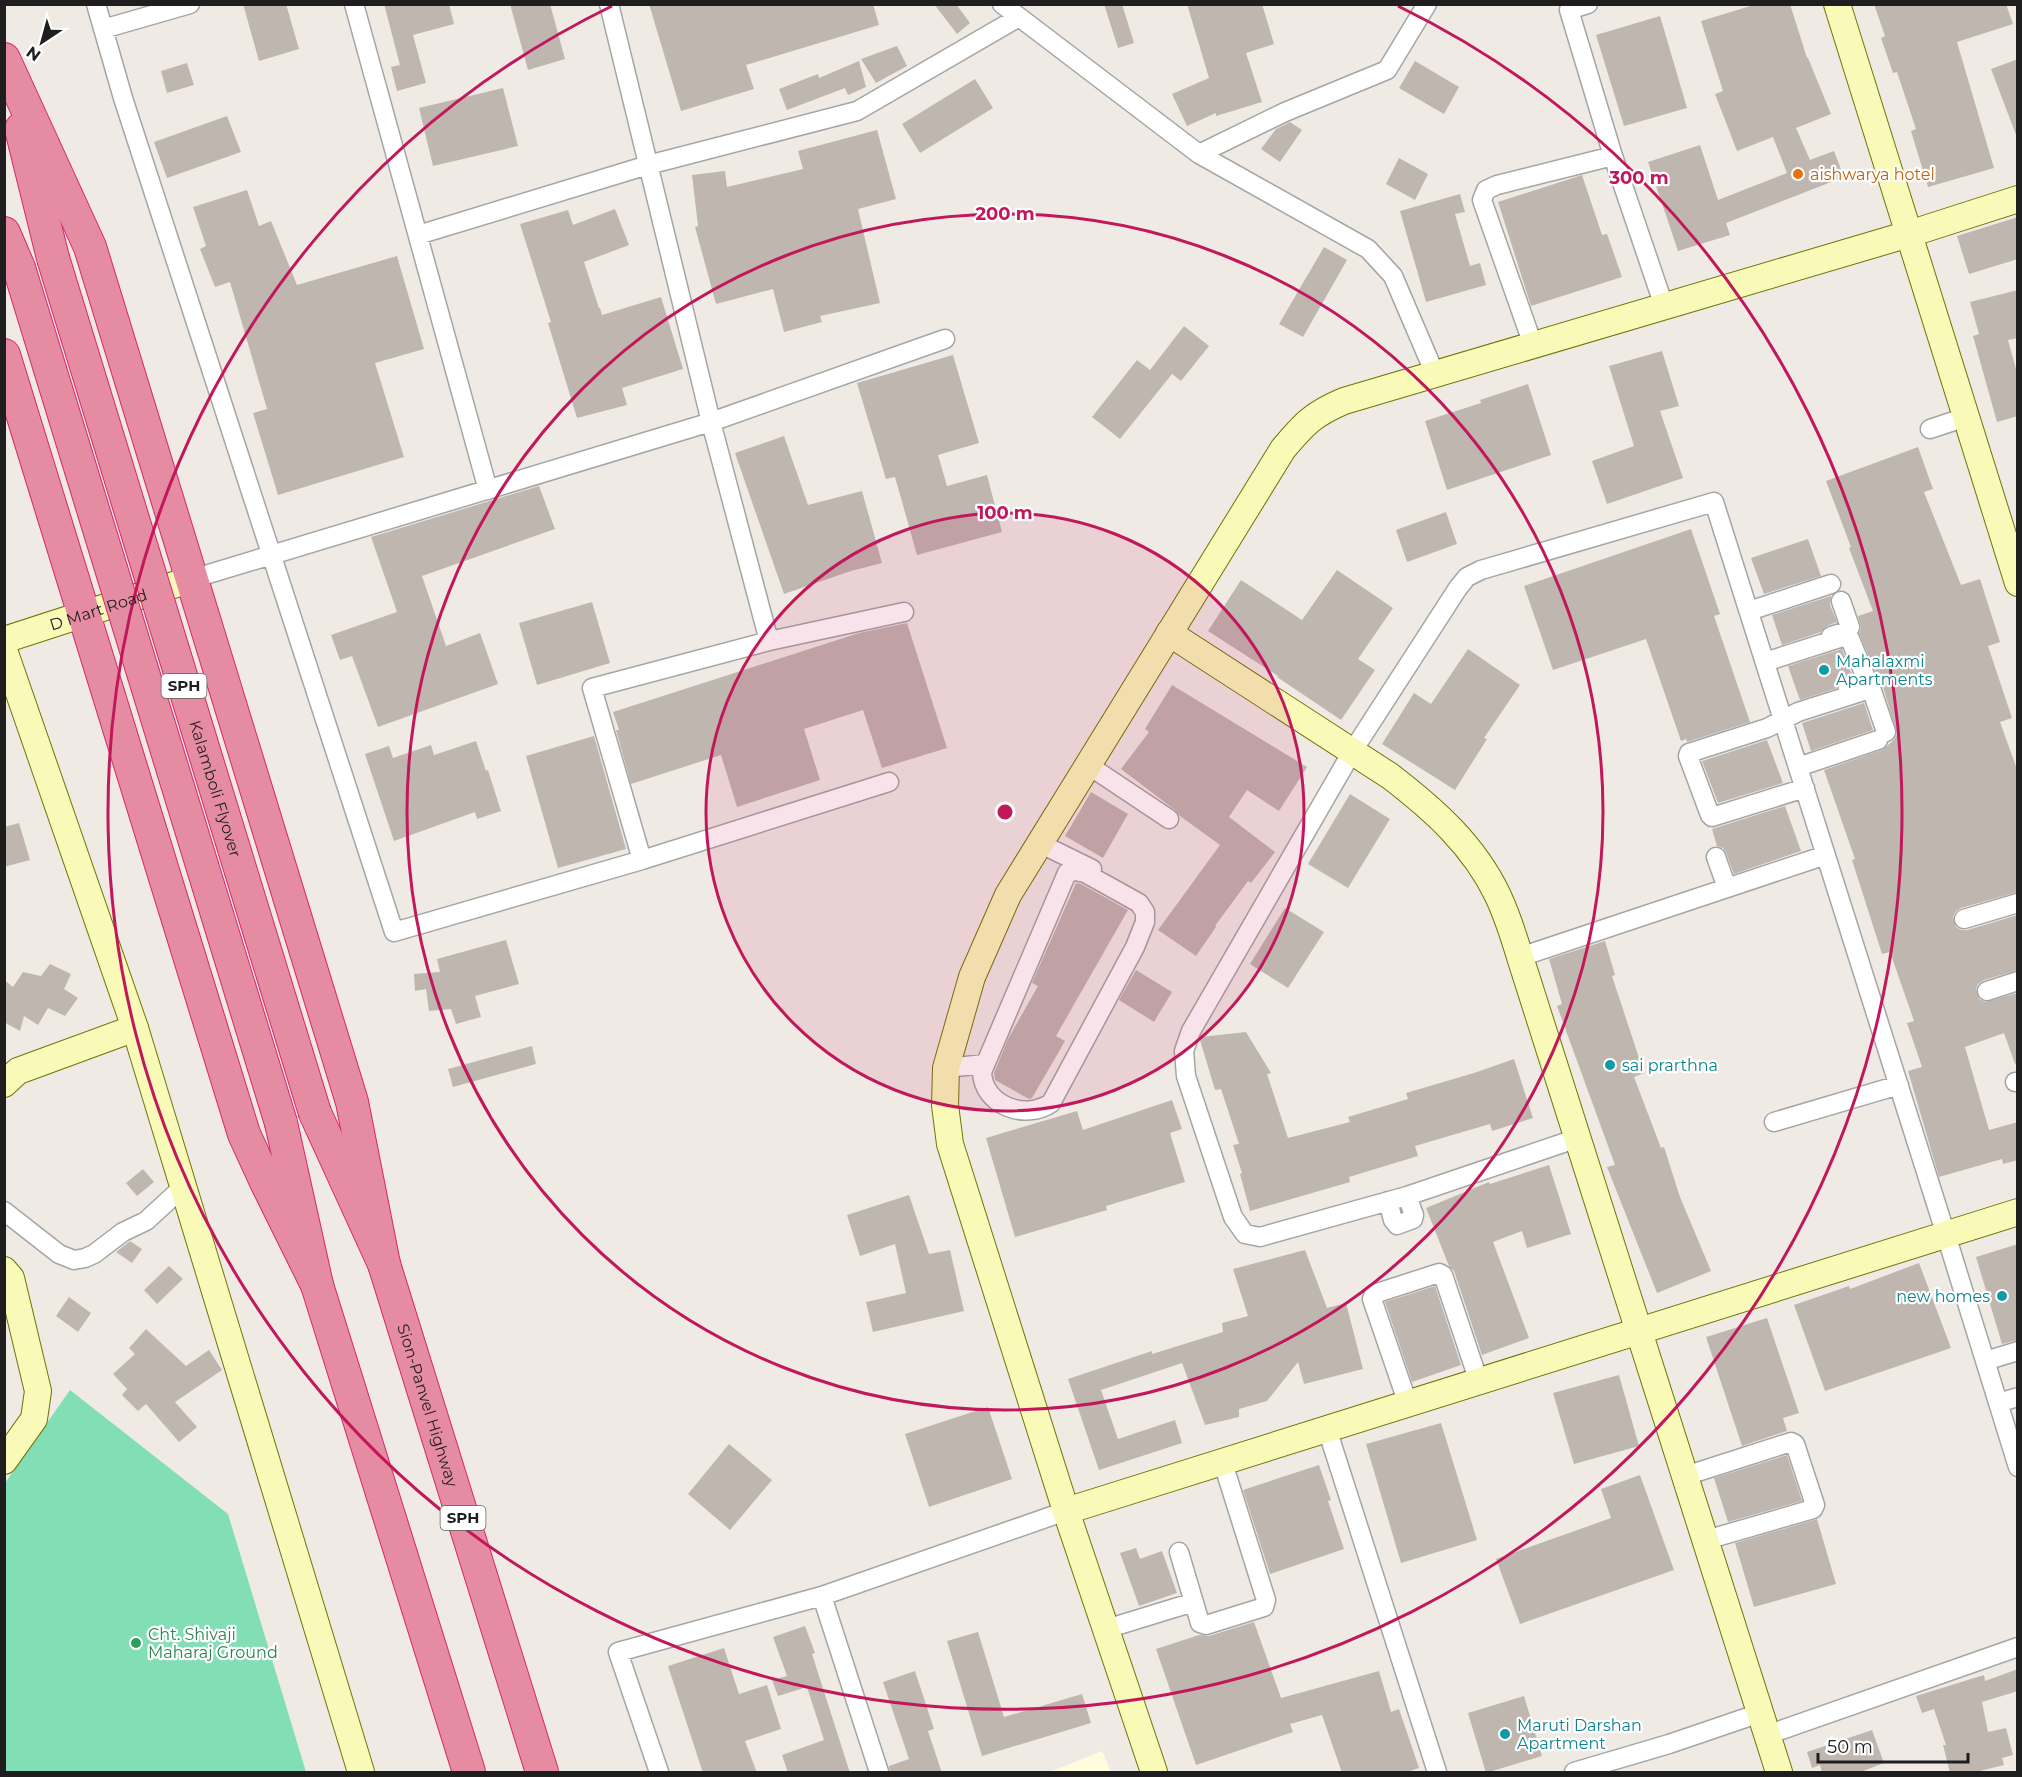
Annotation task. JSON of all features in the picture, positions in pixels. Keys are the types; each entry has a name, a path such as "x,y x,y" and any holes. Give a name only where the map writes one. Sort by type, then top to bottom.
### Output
{"highway":[{"name":"Kalamboli Flyover","path":"4,60 53,258 315,1113"},
{"path":"4,60 90,247 352,1102 384,1264"},
{"name":"SPH","path":"4,233 19,268 281,1123 317,1285 469,1773"},
{"path":"4,355 244,1134 317,1285"},
{"name":"Sion-Panvel Highway","path":"315,1113 384,1264 542,1773"}],"street":[{"path":"96,4 123,98 394,932 642,860 889,782"},
{"path":"103,29 190,4"},
{"path":"354,4 488,490"},
{"path":"609,4 711,422 769,641"},
{"path":"1002,4 1199,154 1368,249 1393,276 1435,374"},
{"path":"1199,154 1285,112 1387,70 1427,4"},
{"path":"1588,4 1569,10 1613,156 1664,306"},
{"path":"1837,4 1966,417 2014,558 2018,583"},
{"path":"418,235 648,165 856,111 1019,17"},
{"path":"1533,345 1482,200 1486,190 1497,184 1613,156"},
{"path":"1154,1773 1066,1511 950,1144 945,1105 946,1068 975,969 1008,895 1283,450 1299,429 1319,412 1344,401 1909,234 2018,199"},
{"path":"192,579 711,422 945,339"},
{"path":"1930,429 1966,417"},
{"path":"1578,1138 1407,1196 1260,1237 1245,1234 1233,1216 1186,1076 1184,1051 1191,1031 1352,752 1467,577 1481,570 1714,502 2017,1463"},
{"name":"D Mart Road","path":"4,640 192,579"},
{"path":"1749,611 1831,584"},
{"path":"1764,660 1847,631 1850,627 1841,601"},
{"path":"642,860 592,688 769,641 904,612"},
{"path":"1169,633 1390,776 1424,802 1455,831 1498,895 1578,1138 1779,1773"},
{"path":"1764,660 1846,636 1850,639 1866,678 1865,682 1782,715 1767,728 1689,753 1688,756 1712,817 1806,792"},
{"path":"4,650 135,1028 361,1773"},
{"path":"1782,715 1870,689 1872,691 1882,736 1798,767"},
{"path":"1088,765 1169,819"},
{"path":"1709,825 1806,792"},
{"path":"1039,843 1107,876"},
{"path":"1520,957 1826,855"},
{"path":"1716,857 1727,888"},
{"path":"1075,871 1085,873 1139,903 1145,912 1145,922 1135,947 1051,1103 1044,1108 1029,1111 1011,1110 998,1102 985,1088 982,1072 985,1064 1067,873 1075,871"},
{"path":"1964,919 2018,903"},
{"path":"2018,981 1990,993 2018,988"},
{"path":"4,1084 18,1071 135,1028"},
{"path":"946,1068 985,1064"},
{"path":"1774,1122 1899,1086"},
{"path":"4,1211 59,1254 74,1260 94,1254 123,1232 146,1221 183,1187"},
{"path":"1388,1201 1393,1220 1397,1225 1413,1219 1414,1215 1407,1196"},
{"path":"660,1773 618,1652 822,1596 1066,1511 2018,1212"},
{"path":"4,1270 11,1278 38,1391 34,1419 4,1461"},
{"path":"1407,1404 1372,1299 1374,1294 1439,1273 1443,1275 1479,1382"},
{"path":"1985,1361 2018,1352"},
{"path":"1998,1403 2018,1398"},
{"path":"1327,1429 1437,1773"},
{"path":"1685,1476 1791,1443 1795,1444 1812,1495 1815,1505 1813,1509 1706,1540"},
{"path":"1179,1552 1200,1623 1206,1625 1264,1607 1266,1600 1223,1463"},
{"path":"822,1596 879,1773"},
{"path":"1106,1629 1194,1602"},
{"path":"1574,1773 1669,1744 1764,1724 2018,1647"}],"shaded area":[{"path":"1102,1751 1111,1772 1050,1772"}],"green space":[{"name":"Cht. Shivaji Maharaj Ground","path":"70,1390 228,1514 306,1772 5,1772 5,1483"}],"building":[{"path":"243,4 286,4 299,49 259,61"},
{"path":"384,4 449,4 454,24 413,35 426,83 397,91 391,67 400,65"},
{"path":"510,4 550,4 565,59 528,70"},
{"path":"649,4 873,4 879,25 746,65 754,89 681,111"},
{"path":"934,4 956,4 970,23 957,34"},
{"path":"1104,4 1122,4 1134,43 1118,48"},
{"path":"1187,4 1262,4 1274,44 1246,53 1262,102 1216,116 1216,113 1187,126 1172,94 1209,78"},
{"path":"1757,4 1790,4 1807,58 1831,114 1796,128 1810,160 1834,151 1844,177 1726,223 1730,235 1678,251 1648,162 1700,145 1718,200 1787,173 1773,137 1737,151 1715,94 1723,91 1701,21"},
{"path":"1874,4 2006,4 2013,24 1957,42 1994,168 1928,187 1911,131 1916,129 1897,72 1893,73 1881,38 1885,36"},
{"path":"1660,16 1687,108 1624,126 1596,35"},
{"path":"897,46 907,66 876,83 861,59"},
{"path":"2018,59 2018,135 2016,135 1991,69"},
{"path":"859,61 866,87 848,95 845,88 787,110 779,89 818,74 819,78"},
{"path":"1415,61 1459,87 1444,114 1399,88"},
{"path":"187,63 194,85 167,93 161,71"},
{"path":"975,79 993,108 920,153 902,124"},
{"path":"503,88 518,146 433,166 419,108"},
{"path":"227,116 241,152 167,178 154,142"},
{"path":"1290,122 1302,130 1280,162 1261,149 1276,129"},
{"path":"877,130 896,199 858,209 880,303 820,316 822,322 784,332 773,289 716,304 695,227 698,226 692,175 725,171 727,187 803,169 798,151"},
{"path":"1399,158 1428,174 1415,200 1386,184"},
{"path":"1582,175 1602,235 1607,234 1622,277 1531,306 1498,202"},
{"path":"247,190 259,226 271,221 297,285 397,256 424,349 375,363 404,457 278,495 253,413 267,409 230,282 215,287 200,249 206,246 193,207"},
{"path":"1460,194 1465,212 1455,214 1470,266 1480,263 1486,285 1426,302 1400,211"},
{"path":"615,209 629,245 584,262 599,308 602,315 661,297 683,369 622,388 627,405 577,418 548,323 551,322 520,224 568,210 573,225"},
{"path":"2018,217 2018,259 1969,274 1957,236"},
{"path":"1324,247 1347,260 1303,337 1279,324"},
{"path":"2018,290 2018,338 2008,340 2018,376 2018,416 1997,422 1973,336 1979,334 1970,302"},
{"path":"1184,326 1209,346 1181,381 1172,374 1120,439 1092,417 1137,360 1150,370"},
{"path":"1662,351 1679,406 1660,411 1683,478 1607,504 1592,461 1634,446 1609,366"},
{"path":"953,355 979,443 938,455 947,486 987,475 1002,532 917,555 895,477 886,479 857,383"},
{"path":"1528,384 1551,455 1447,490 1425,421 1481,403 1480,400"},
{"path":"784,436 808,505 862,491 882,563 784,594 735,453"},
{"path":"1918,447 1933,489 1924,492 1961,585 1980,579 2000,642 1988,646 2012,718 2000,722 2018,772 2018,892 1961,908 1955,912 1953,917 1956,927 1967,930 2018,915 2018,970 1984,980 1978,984 1976,989 1979,999 1985,1002 2018,993 2018,1063 2015,1064 2004,1033 1965,1047 1989,1130 2018,1122 2018,1160 2003,1164 2002,1159 1939,1177 1908,1071 1922,1067 1907,1023 1914,1021 1890,952 1882,954 1852,860 1855,859 1824,770 1882,750 1894,740 1897,734 1883,687 1877,680 1859,633 1861,628 1858,616 1873,611 1826,481"},
{"path":"539,486 555,529 422,576 446,646 480,633 498,684 378,727 352,656 340,660 331,635 397,612 371,537"},
{"path":"1446,512 1457,544 1407,562 1396,530"},
{"path":"1691,529 1720,614 1714,616 1750,722 1687,742 1686,739 1681,741 1646,639 1553,670 1524,586"},
{"path":"1808,539 1821,576 1764,594 1751,558"},
{"path":"1337,570 1393,608 1358,659 1375,670 1341,720 1208,631 1241,580 1302,620"},
{"path":"1831,596 1830,605 1837,622 1827,626 1821,632 1782,645 1772,615"},
{"path":"592,602 610,663 537,685 519,623"},
{"path":"907,623 947,748 882,768 863,710 804,729 820,780 737,807 721,755 631,784 613,712 859,633"},
{"path":"1468,649 1520,685 1484,738 1487,739 1455,790 1382,744 1414,693 1431,704"},
{"name":"Mahalaxmi Apartments","path":"1842,649 1852,675 1840,680 1837,688 1800,700 1788,666"},
{"path":"1172,685 1307,767 1279,811 1247,790 1229,817 1275,852 1251,883 1248,881 1196,956 1158,930 1220,845 1121,769 1149,732 1145,729"},
{"path":"1864,703 1873,730 1811,751 1802,723"},
{"path":"594,736 626,849 558,868 526,756"},
{"path":"1767,740 1783,783 1718,803 1702,761"},
{"path":"476,741 501,811 477,819 475,812 394,841 365,754 389,746 393,758 431,745 434,755"},
{"path":"1091,792 1128,814 1103,858 1065,836"},
{"path":"1350,794 1390,819 1348,888 1308,864"},
{"path":"1785,806 1801,851 1734,874 1723,848 1717,846 1712,829"},
{"path":"19,823 30,860 4,867 4,827"},
{"path":"1076,883 1128,910 1056,1036 1065,1041 1032,1098 1029,1099 995,1080 994,1073 1008,1039 1038,986 1032,983"},
{"path":"1285,908 1324,932 1288,988 1250,964"},
{"path":"506,940 519,984 475,996 481,1017 456,1024 451,1009 429,1011 426,989 415,991 414,974 440,972 437,959"},
{"path":"1605,941 1615,975 1612,976 1644,1073 1634,1077 1661,1148 1664,1147 1680,1197 1711,1271 1657,1293 1607,1167 1615,1165 1557,1006 1562,1004 1549,959"},
{"path":"50,964 71,974 64,989 78,998 65,1016 48,1008 38,1025 24,1016 20,1031 4,1022 4,980 13,987 23,972 41,976"},
{"path":"1136,970 1172,992 1154,1022 1119,1000"},
{"path":"1246,1032 1271,1073 1267,1074 1288,1138 1350,1122 1348,1117 1408,1099 1406,1093 1514,1059 1533,1118 1492,1131 1490,1124 1415,1146 1418,1156 1349,1177 1350,1182 1250,1211 1233,1145 1239,1144 1221,1089 1215,1090 1200,1040 1201,1037"},
{"path":"532,1046 536,1064 453,1087 448,1069"},
{"path":"1172,1100 1182,1129 1170,1133 1185,1182 1106,1206 1107,1210 1015,1237 986,1138 1077,1111 1083,1130"},
{"path":"1549,1165 1571,1234 1527,1248 1522,1231 1493,1242 1529,1338 1482,1355 1454,1271 1449,1266 1426,1208 1489,1182 1490,1184"},
{"path":"143,1169 154,1182 137,1196 126,1183"},
{"path":"909,1195 929,1254 950,1250 964,1311 873,1332 866,1302 906,1293 895,1244 860,1256 847,1215"},
{"path":"130,1241 142,1249 132,1263 116,1252"},
{"name":"new homes","path":"2018,1244 2018,1340 2002,1344 1976,1257"},
{"path":"1305,1250 1327,1308 1346,1303 1363,1369 1304,1384 1298,1362 1267,1401 1239,1409 1239,1417 1205,1425 1182,1363 1101,1390 1118,1439 1175,1420 1182,1443 1099,1470 1068,1379 1152,1351 1152,1354 1223,1332 1222,1323 1248,1316 1233,1269"},
{"path":"1919,1263 1951,1348 1825,1391 1794,1305 1849,1286 1850,1289"},
{"path":"169,1266 183,1279 157,1304 144,1290"},
{"path":"1435,1286 1461,1365 1412,1382 1385,1302"},
{"path":"69,1297 91,1313 78,1332 56,1316"},
{"path":"1767,1318 1799,1413 1783,1418 1787,1431 1742,1446 1706,1337"},
{"path":"146,1329 186,1366 209,1350 222,1370 175,1402 197,1427 179,1442 146,1404 138,1411 122,1395 127,1389 113,1374 135,1354 129,1348"},
{"path":"1619,1375 1639,1446 1574,1464 1553,1393"},
{"path":"988,1407 1012,1479 929,1507 905,1434"},
{"path":"1441,1423 1477,1540 1401,1563 1366,1444"},
{"path":"729,1444 772,1480 730,1530 688,1494"},
{"path":"1787,1455 1802,1501 1728,1522 1714,1478"},
{"path":"1319,1465 1344,1549 1270,1574 1243,1490"},
{"path":"1640,1475 1674,1570 1520,1624 1496,1559 1611,1518 1601,1489"},
{"path":"1817,1519 1836,1584 1754,1607 1735,1543"},
{"path":"1136,1548 1140,1559 1162,1551 1177,1593 1139,1606 1120,1553"},
{"path":"1254,1622 1281,1698 1379,1671 1391,1712 1399,1709 1419,1768 1404,1773 1342,1773 1322,1715 1290,1724 1293,1732 1196,1765 1156,1649 1199,1635 1209,1636"},
{"path":"805,1626 850,1773 788,1773 782,1755 824,1740 807,1687 778,1696 772,1680 787,1676 773,1637"},
{"path":"978,1632 1004,1717 1082,1694 1091,1723 982,1756 947,1641"},
{"path":"724,1648 739,1694 767,1685 781,1729 745,1741 757,1773 703,1773 668,1666"},
{"path":"2018,1669 2018,1691 1982,1702 1988,1732 2006,1728 2013,1755 2002,1758 2004,1765 1972,1773 1950,1773 1943,1745 1946,1745 1934,1709 1922,1713 1916,1696 1984,1675 1985,1681"},
{"path":"915,1671 934,1729 928,1731 942,1773 890,1773 889,1766 909,1759 883,1682"},
{"name":"Maruti Darshan Apartment","path":"1524,1696 1542,1756 1486,1773 1468,1713"},
{"path":"1872,1730 1884,1763 1858,1773 1822,1773 1820,1765 1812,1768 1807,1752"}],"place":[{"name":"aishwarya hotel","path":"1798,174"},
{"name":"Mahalaxmi Apartments","path":"1824,670"},
{"name":"sai prarthna","path":"1610,1065"},
{"name":"new homes","path":"2002,1296"},
{"name":"Cht. Shivaji Maharaj Ground","path":"136,1643"},
{"name":"Maruti Darshan Apartment","path":"1505,1734"}]}
